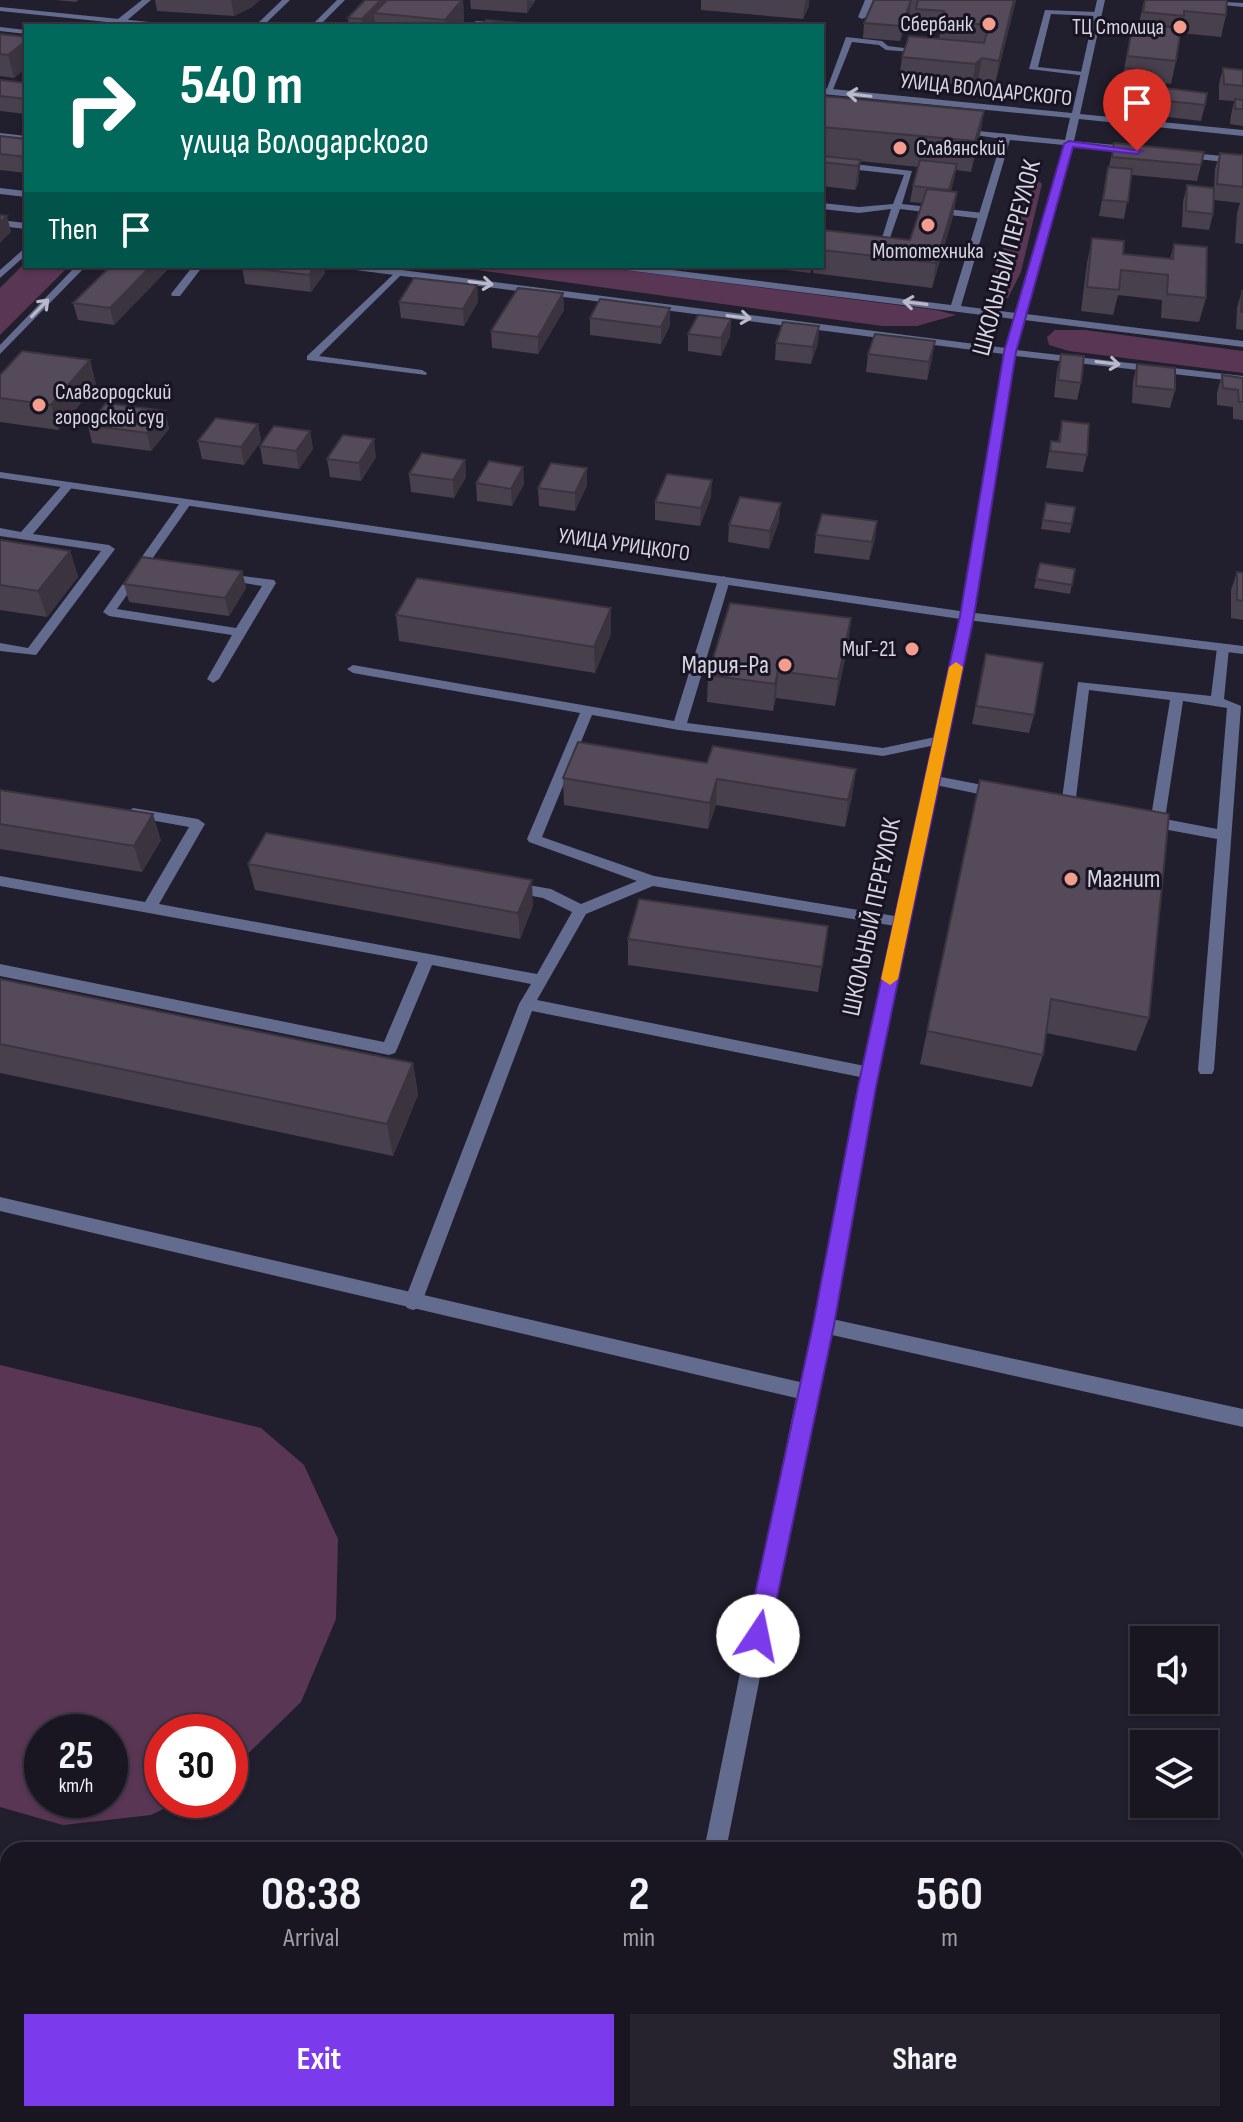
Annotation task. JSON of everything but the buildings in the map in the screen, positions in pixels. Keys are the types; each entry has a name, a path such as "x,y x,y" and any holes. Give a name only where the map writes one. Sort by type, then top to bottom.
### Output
{"street":[{"path":"121,21 147,0"},
{"path":"261,24 286,0"},
{"path":"317,24 341,0"},
{"path":"1193,0 1243,5"},
{"path":"862,17 869,1 882,3"},
{"path":"1084,74 1033,69 1048,12 1099,7"},
{"name":"ШКОЛЬНЫЙ ПЕРЕУЛОК","path":"717,1842 823,1325 870,1073 967,616 1010,352 1069,144 1099,7"},
{"path":"0,9 150,24"},
{"path":"0,29 24,32"},
{"path":"825,92 849,39 882,43 886,48 929,52"},
{"name":"УЛИЦА ВОЛОДАРСКОГО","path":"825,92 1243,133"},
{"name":"УЛИЦА ВОЛОДАРСКОГО","path":"945,130 1152,152"},
{"path":"0,136 24,139"},
{"path":"955,308 1007,137"},
{"path":"1168,154 1243,161"},
{"path":"824,163 909,173 880,255 865,253"},
{"path":"0,191 24,194"},
{"path":"824,206 859,210 898,206 983,216"},
{"path":"0,223 24,226"},
{"path":"0,275 24,252"},
{"path":"0,351 79,268"},
{"path":"176,294 196,268"},
{"path":"365,268 1010,352 1243,379"},
{"path":"633,268 1243,344"},
{"path":"399,272 311,358 422,373"},
{"name":"УЛИЦА УРИЦКОГО","path":"0,475 967,616 1243,650"},
{"path":"25,535 68,485"},
{"path":"186,502 109,612 240,632"},
{"path":"0,532 109,549 31,652 0,647"},
{"path":"144,563 159,566"},
{"path":"207,573 270,583 213,679"},
{"path":"679,726 724,580"},
{"path":"1217,701 1223,648"},
{"path":"353,669 679,726 883,752 940,740"},
{"path":"1068,806 1083,685 1217,701 1234,706 1206,1070"},
{"path":"1157,823 1177,698"},
{"path":"588,710 534,839 652,881 901,922"},
{"path":"931,780 1010,795"},
{"path":"122,812 198,824 149,908"},
{"path":"1127,817 1224,835"},
{"path":"0,881 539,980"},
{"path":"413,1302 527,1004 539,980 581,910 652,881"},
{"path":"501,885 546,893 581,910"},
{"path":"0,970 389,1049 427,958"},
{"path":"527,1004 870,1073"},
{"path":"0,1204 807,1392"},
{"path":"823,1325 1243,1418"}],"shaded area":[{"path":"1026,170 1042,184 1021,272 1008,298 992,295 991,290"},
{"path":"24,264 24,268 67,268 0,335 0,288"},
{"path":"462,268 608,268 956,315 917,326 882,326"},
{"path":"1055,330 1085,330 1243,351 1243,373 1069,351 1049,345 1047,337"},
{"path":"0,1365 261,1428 304,1465 338,1539 336,1619 301,1702 248,1754 248,1714 144,1714 144,1816 128,1818 128,1714 24,1714 24,1814 0,1807"},
{"path":"38,1818 125,1818 63,1825"}],"slow traffic":[{"path":"890,979 956,667"}],"place":[{"name":"Сбербанк","path":"989,24"},
{"name":"ТЦ Столица","path":"1180,27"},
{"name":"Славянский","path":"900,148"},
{"name":"Мототехника","path":"928,225"},
{"name":"Славгородский городской суд","path":"39,405"},
{"name":"МиГ-21","path":"912,649"},
{"name":"Мария-Ра","path":"785,665"},
{"name":"Магнит","path":"1071,879"}],"route":[{"path":"758,1636 823,1325 867,1087 967,616 1010,352 1069,144 1137,151"}]}
